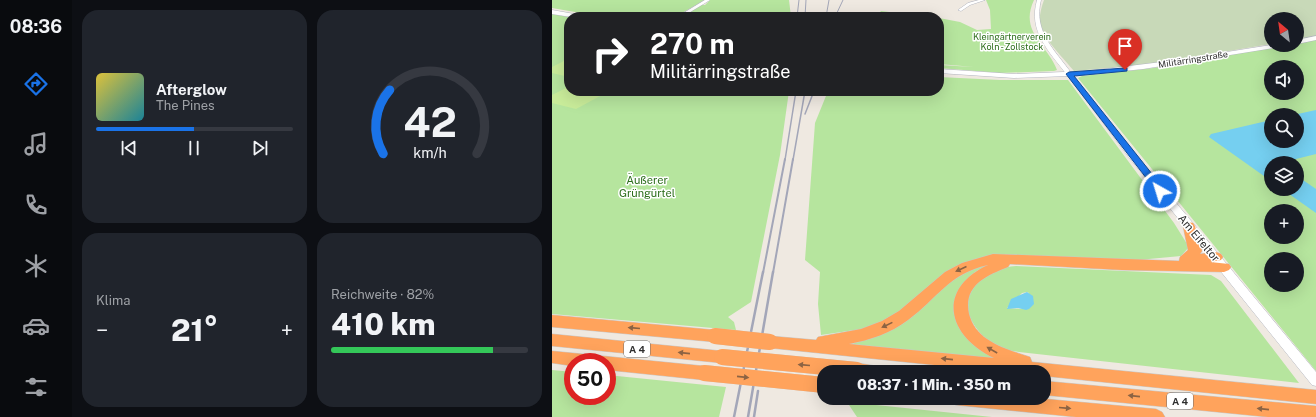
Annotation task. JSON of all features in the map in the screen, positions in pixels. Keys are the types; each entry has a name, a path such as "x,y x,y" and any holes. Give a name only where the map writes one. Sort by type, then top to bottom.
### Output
{"highway":[{"path":"1186,260 1195,251 1190,226"},
{"path":"770,342 843,340 872,332 897,320 957,270 973,264 993,260 1164,265 1220,262"},
{"path":"1013,260 986,270 968,284 962,296 961,311 967,328 976,339 994,351 1014,359 1056,370"},
{"path":"1164,265 1186,260 1220,262"},
{"path":"552,321 1056,370 1316,391"},
{"name":"A 4","path":"552,340 817,366"},
{"path":"552,357 564,358"},
{"name":"A 4","path":"616,364 817,384"},
{"name":"A 4","path":"1051,389 1316,414"},
{"name":"A 4","path":"1030,405 1156,417"}],"main road":[{"path":"552,12 564,14"},
{"path":"1304,41 1316,38"},
{"name":"Militärringstraße","path":"944,71 1016,76 1125,70 1264,47"},
{"name":"Am Eifeltor","path":"1069,74 1131,154 1220,262 1316,391"}],"street":[{"path":"688,12 708,0"},
{"path":"960,10 969,4 983,0"},
{"path":"1039,0 1036,13 1039,32 1069,74"}],"green space":[{"path":"552,0 705,0 684,12 575,12 552,8"},
{"path":"710,0 789,0 790,12 689,12 701,5 705,5"},
{"name":"Kleingärtnerverein Köln - Zollstock","path":"986,0 1034,0 1030,11 1032,29 1053,61 1057,70 1000,73 944,68 944,65 974,67 944,64 944,19 960,22 977,30 991,29 990,10"},
{"path":"1044,0 1316,0 1316,37 1304,39 1304,12 1264,12 1264,45 1144,65 1074,71 1045,36 1040,25 1041,9"},
{"name":"Äußerer Grüngürtel","path":"552,14 564,16 564,96 788,96 780,155 751,302 728,317 734,322 736,330 552,314"},
{"path":"1316,40 1316,371 1078,78 1082,76 1153,68 1264,49 1264,52 1304,52 1304,42"},
{"path":"564,60 564,76 552,73 552,67"},
{"path":"944,77 1000,80 1068,80 1174,223 1189,247 1181,256 1138,260 1013,255 975,259 946,272 897,314 885,320 862,329 821,335 818,304 820,272 805,260 815,123 826,96 944,96"},
{"path":"564,89 564,96 600,96 576,109 552,103 552,95"},
{"path":"992,264 972,274 964,284 956,305 1001,360 851,344 872,338 944,286 971,269"},
{"path":"1011,267 1211,275 1221,281 1299,383 1010,351 1004,349 995,345 978,330 968,311 967,301 970,291 981,278 1000,269","holes":["1022,293 1029,293 1023,309 1007,308"]},
{"path":"552,370 564,371 564,405 616,405 616,376 726,387 719,417 552,417"},
{"path":"849,405 876,405 992,417 857,417"}],"water":[{"path":"1316,110 1316,154 1304,157 1264,156 1264,176 1209,137 1211,134 1264,122 1264,148 1304,148 1304,113"},
{"path":"1304,181 1316,189 1316,213 1292,196 1304,196"},
{"path":"1027,292 1033,296 1034,304 1029,309 1007,309 1011,299"}],"railway":[{"path":"798,12 799,0"},
{"path":"805,12 806,0"},
{"path":"827,12 829,0"},
{"path":"837,12 843,0"},
{"path":"785,160 795,96"},
{"path":"793,160 804,96"},
{"path":"805,114 812,96"},
{"path":"763,273 785,159"},
{"path":"773,273 793,159"},
{"path":"734,417 763,272"},
{"path":"748,417 773,272"},
{"path":"754,417 758,391"}],"route":[{"path":"1125,70 1069,74 1160,191"}]}
